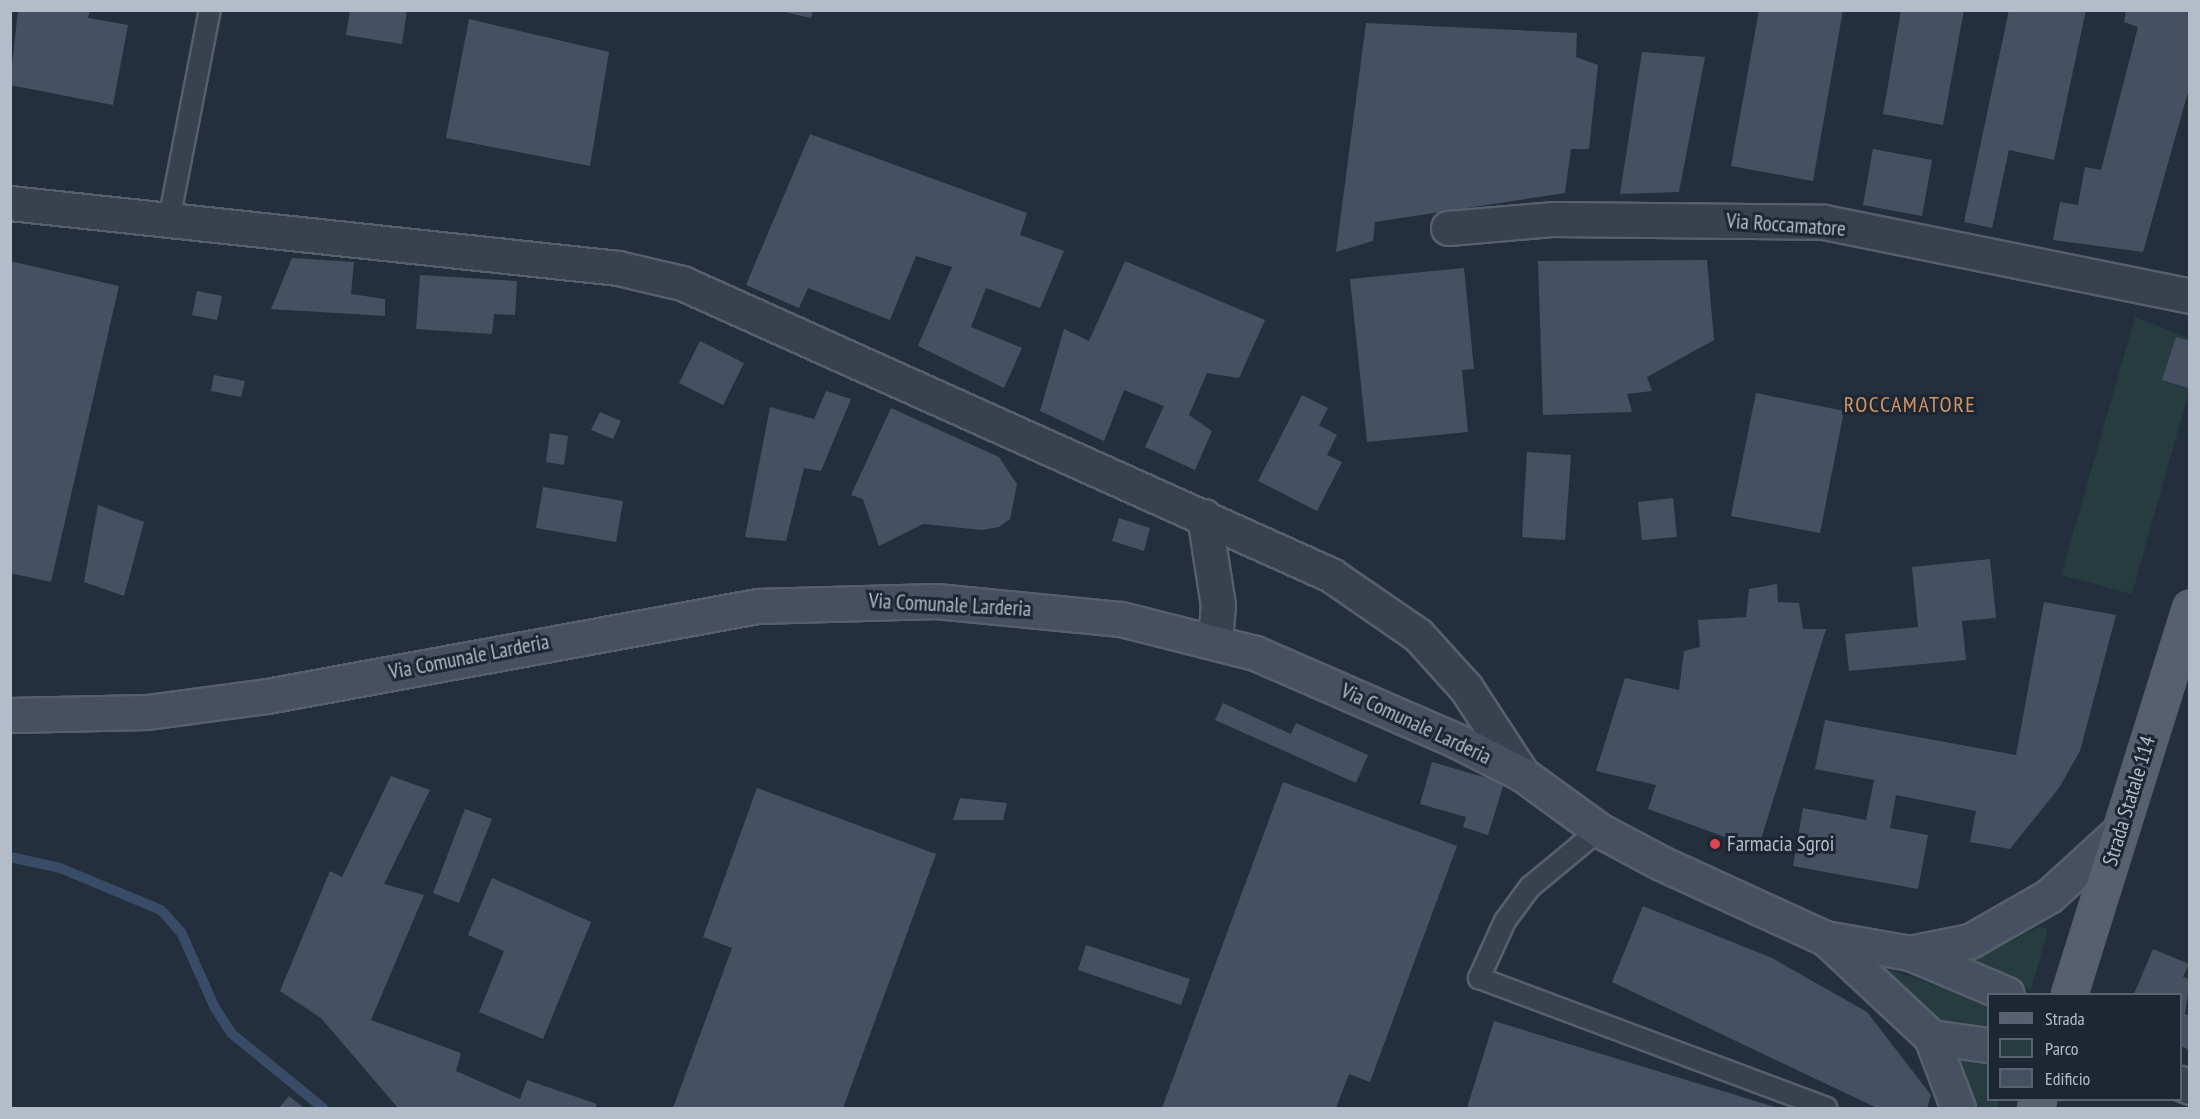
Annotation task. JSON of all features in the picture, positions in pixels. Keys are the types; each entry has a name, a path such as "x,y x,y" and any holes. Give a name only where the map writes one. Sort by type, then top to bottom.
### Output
{"main road":[{"name":"Strada Statale 114","path":"2069,993 2190,608"}],"street":[{"path":"10,203 618,268 682,283 1322,570 1399,618 1466,688 1522,774"},
{"name":"Via Roccamatore","path":"1449,228 1552,219 1824,222 2190,296"},
{"path":"1204,516 1218,605 1215,640"},
{"name":"Via Comunale Larderia","path":"10,715 147,712 233,700 669,619 804,602 991,604 1121,619 1215,640 1373,702 1522,774 1599,830 1661,863 1825,938 1910,952 2005,993"},
{"name":"Via Comunale Larderia","path":"1910,952 1970,941 2022,916 2118,833"},
{"name":"Via Comunale Larderia","path":"1825,938 1931,1037 1958,1108"},
{"path":"1931,1037 1987,1045"}],"lane":[{"path":"169,220 210,10"},
{"path":"1599,830 1530,887 1505,921 1479,978 1826,1108"}],"green space":[{"path":"2135,317 2189,338 2189,391 2132,594 2061,575"},
{"path":"2039,927 2046,928 2047,934 2031,989 1972,961"},
{"path":"1891,970 1987,1004 1987,1029 1940,1021 1884,972"},
{"path":"1958,1055 1987,1057 1987,1101 1999,1101 1997,1108 1971,1108 1950,1059"}],"building":[{"path":"18,10 90,10 88,18 128,25 113,105 10,85"},
{"path":"350,10 407,10 402,44 346,35"},
{"path":"776,10 813,10 811,18"},
{"path":"1759,10 1843,10 1813,181 1731,166"},
{"path":"1901,10 1964,10 1943,125 1883,114"},
{"path":"2009,10 2086,10 2054,160 2009,150 1992,228 1964,222"},
{"path":"2126,10 2190,10 2190,85 2143,252 2053,240 2060,202 2078,205 2085,167 2101,170 2138,27 2124,22"},
{"path":"469,19 609,52 590,166 446,138"},
{"path":"1366,23 1577,33 1576,57 1598,65 1589,149 1571,149 1565,193 1375,222 1373,241 1336,252"},
{"path":"1642,52 1705,57 1679,192 1620,194"},
{"path":"810,134 1027,213 1020,235 1064,251 1040,308 986,288 971,327 1022,348 1004,388 918,346 952,267 916,256 890,320 808,288 799,308 746,285"},
{"path":"1873,149 1932,160 1922,216 1863,205"},
{"path":"292,258 354,262 351,294 385,299 385,316 271,309"},
{"path":"1707,260 1714,340 1647,377 1652,391 1627,394 1632,412 1543,415 1538,261"},
{"path":"10,261 119,286 51,582 10,573"},
{"path":"1125,261 1265,320 1239,378 1207,373 1189,415 1212,431 1195,470 1145,447 1164,406 1124,390 1104,441 1040,411 1064,329 1089,341"},
{"path":"1464,268 1474,369 1462,370 1468,432 1367,442 1350,279"},
{"path":"420,275 517,281 515,315 494,314 492,334 416,329"},
{"path":"197,291 222,296 217,320 192,315"},
{"path":"2176,337 2190,341 2188,388 2162,380"},
{"path":"700,341 744,363 723,405 679,383"},
{"path":"214,375 245,381 241,397 211,391"},
{"path":"826,391 851,399 821,471 804,468 786,541 745,537 770,407 814,419"},
{"path":"1756,393 1844,411 1820,533 1731,516"},
{"path":"1302,395 1328,408 1319,425 1337,435 1327,455 1342,462 1317,511 1258,481"},
{"path":"891,408 999,457 1017,484 1010,519 999,527 982,530 923,524 879,546 863,499 851,495"},
{"path":"600,412 621,421 613,439 591,430"},
{"path":"550,433 568,436 564,465 546,462"},
{"path":"1527,452 1571,455 1565,540 1522,537"},
{"path":"543,487 623,501 616,542 536,528"},
{"path":"1673,498 1677,537 1642,540 1638,502"},
{"path":"98,505 144,522 124,596 84,582"},
{"path":"1119,518 1150,528 1144,551 1112,541"},
{"path":"1990,559 1996,618 1962,621 1966,660 1849,671 1845,634 1918,627 1912,567"},
{"path":"1777,584 1778,602 1799,603 1803,629 1826,629 1758,849 1648,809 1656,785 1596,771 1625,678 1679,690 1684,651 1700,647 1698,620 1746,617 1749,589"},
{"path":"2044,602 2116,615 2080,751 2059,788 2010,849 1970,842 1976,811 1896,795 1890,828 1928,835 1918,889 1793,866 1803,808 1866,820 1874,780 1815,769 1825,720 2016,755"},
{"path":"1223,703 1291,734 1296,723 1368,755 1356,783 1215,720"},
{"path":"1432,762 1504,783 1488,835 1463,827 1466,817 1420,804"},
{"path":"391,776 430,790 384,884 424,895 371,1020 461,1053 456,1071 520,1099 527,1080 597,1104 595,1108 398,1108 321,1018 280,991 330,871 342,877"},
{"path":"1283,782 1457,846 1370,1082 1349,1074 1336,1108 1162,1108"},
{"path":"757,788 936,854 843,1108 673,1108 732,948 703,937"},
{"path":"960,798 1007,803 1003,820 953,820"},
{"path":"465,809 492,819 459,903 433,893"},
{"path":"492,878 591,922 543,1039 479,1012 504,951 468,935"},
{"path":"1643,906 1772,958 1867,1012 1931,1095 1927,1108 1877,1108 1612,982"},
{"path":"1086,945 1190,979 1181,1005 1078,970"},
{"path":"2153,949 2189,964 2183,977 2190,980 2185,1014 2190,1016 2190,1050 2182,1047 2182,993 2134,993"},
{"path":"1494,1021 1778,1108 1467,1108"},
{"path":"289,1096 304,1108 279,1108"}],"waterway":[{"path":"10,857 60,868 161,910 181,932 215,1008 231,1033 323,1108"}],"place":[{"name":"Farmacia Sgroi","path":"1715,844"}],"district":[{"name":"ROCCAMATORE","path":"1910,405"}]}
